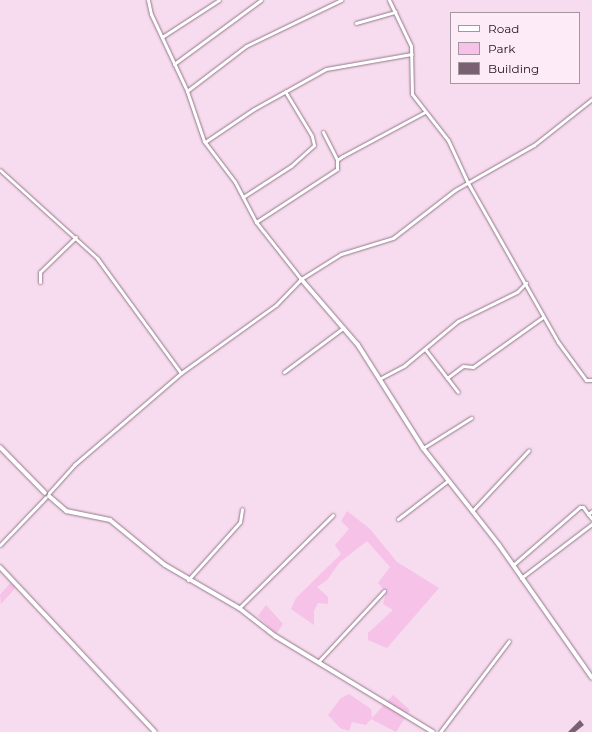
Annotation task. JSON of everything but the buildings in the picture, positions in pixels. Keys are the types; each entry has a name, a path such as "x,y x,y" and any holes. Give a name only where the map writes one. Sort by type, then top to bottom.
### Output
{"street":[{"path":"148,0 162,37 187,92 205,142 243,197 256,222 301,279 343,328 381,378 423,448 446,482 472,512 513,565 592,678"},
{"path":"162,37 219,0"},
{"path":"174,64 261,0"},
{"path":"187,92 246,46 341,0"},
{"path":"389,0 409,40 412,54 410,88 425,112 448,140 468,183 526,284 543,317 586,380 592,380"},
{"path":"356,23 395,12"},
{"path":"205,142 286,91 332,67 412,54"},
{"path":"243,197 291,166 314,145 286,91"},
{"path":"0,545 74,465 181,373 276,305 301,279 341,254 393,238 468,183 534,145 592,99"},
{"path":"337,160 425,112"},
{"path":"256,222 337,169 337,160 323,132"},
{"path":"0,170 76,237 114,279 181,373"},
{"path":"40,282 40,272 76,237"},
{"path":"381,378 425,349 458,321 517,292 526,284"},
{"path":"447,378 463,366 473,367 543,317"},
{"path":"284,372 343,328"},
{"path":"425,349 458,392"},
{"path":"423,448 472,418"},
{"path":"0,448 47,495 66,511 110,520 147,552 188,580 239,608 276,636 433,732"},
{"path":"472,512 529,450"},
{"path":"398,519 446,482"},
{"path":"513,565 580,507 583,506 592,519"},
{"path":"188,580 240,522 242,509"},
{"path":"588,514 592,511"},
{"path":"239,608 333,515"},
{"path":"521,578 592,524"},
{"path":"0,567 155,732"},
{"path":"318,662 384,592"},
{"path":"440,732 509,641"}],"green space":[{"path":"347,511 370,529 397,562 439,588 387,648 368,640 368,633 393,610 383,604 386,592 378,583 390,567 367,541 340,562 327,580 317,587 328,597 328,604 318,603 314,611 314,625 291,609 296,598 341,554 335,545 349,529 341,521"},
{"path":"12,581 17,586 1,604 0,595"},
{"path":"266,605 283,624 276,634 258,616"},
{"path":"349,694 371,709 372,718 393,695 410,710 396,732 371,719 366,725 352,722 349,731 340,728 328,715 341,698"}]}
